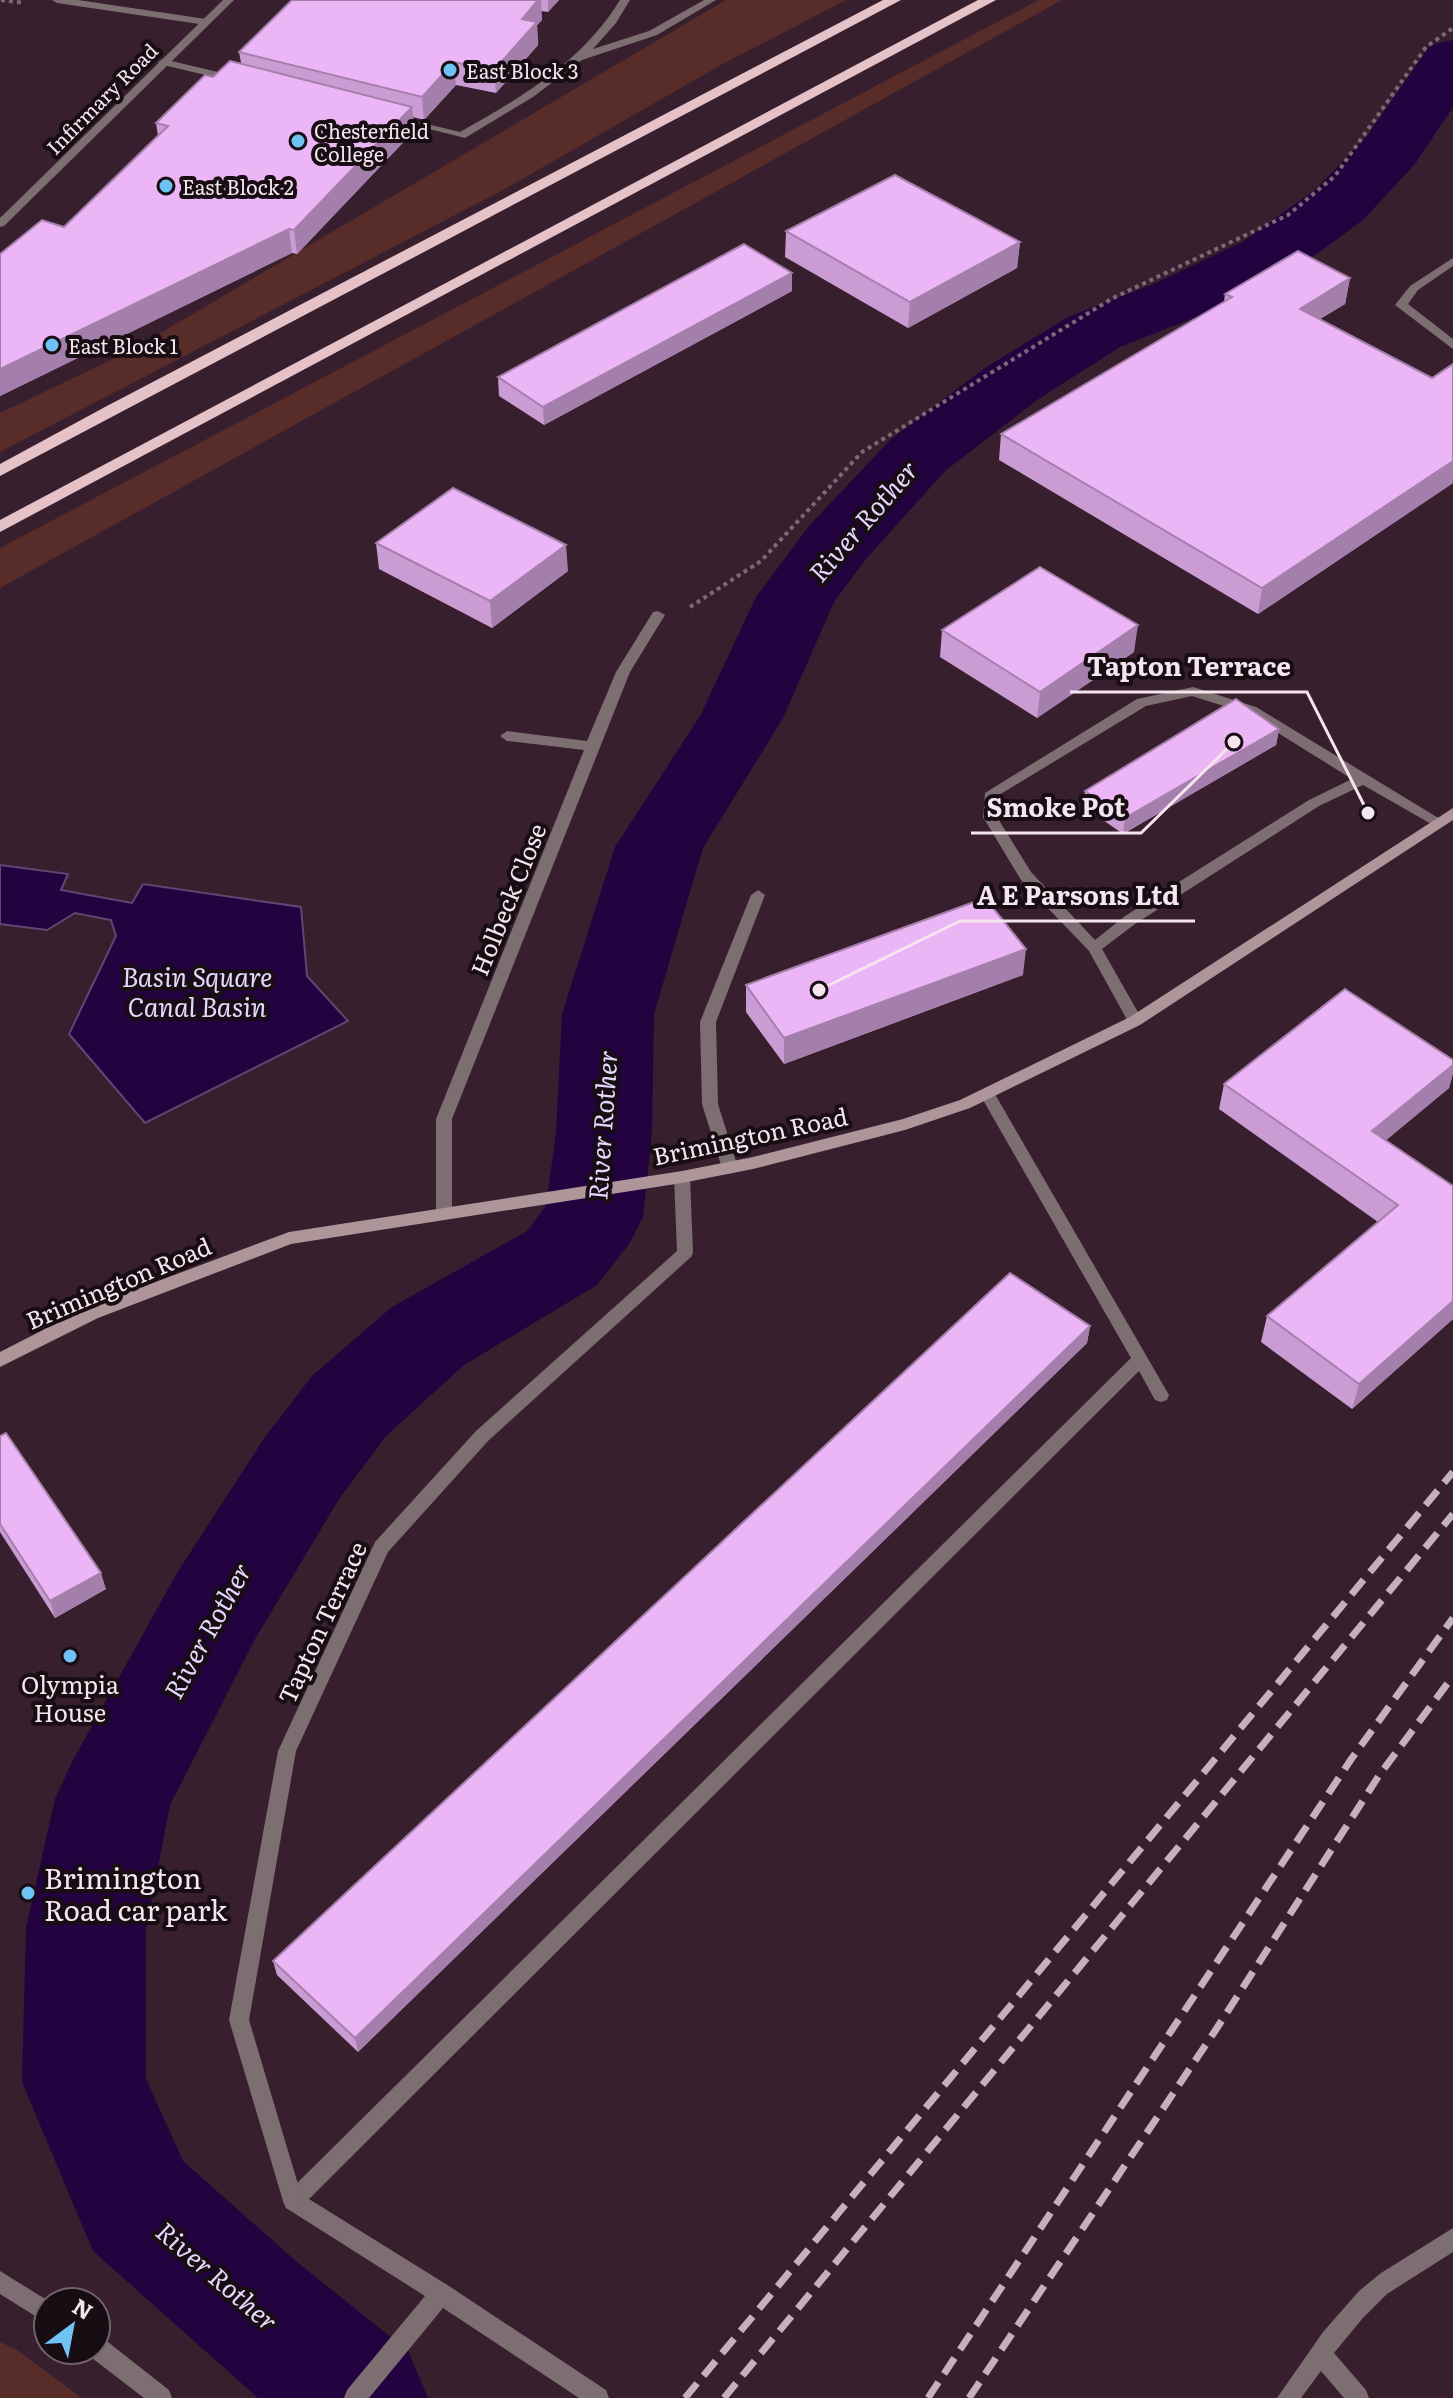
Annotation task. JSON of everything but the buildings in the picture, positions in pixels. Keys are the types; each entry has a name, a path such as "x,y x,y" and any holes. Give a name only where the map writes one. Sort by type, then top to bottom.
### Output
{"highway":[{"path":"0,471 229,345 460,228 894,0"},
{"path":"0,527 989,0"}],"main road":[{"name":"Brimington Road","path":"0,1360 92,1313 289,1238 682,1177 905,1124 987,1093 1135,1021 1453,813"}],"street":[{"path":"57,0 206,22"},
{"name":"Infirmary Road","path":"0,224 229,0"},
{"path":"386,117 461,136 499,115 555,77 594,39 625,0"},
{"path":"574,58 653,33 711,0"},
{"path":"163,62 251,83"},
{"path":"1453,261 1414,288 1401,305 1453,345"},
{"name":"Holbeck Close","path":"444,1212 444,1119 623,672 658,615"},
{"path":"1135,1021 1094,948 1026,876 990,817 992,793 1031,767 1142,702 1193,691 1251,710 1438,822"},
{"path":"507,736 592,746"},
{"path":"1094,948 1130,920 1300,811 1363,779"},
{"path":"730,1168 710,1104 708,1022 758,895"},
{"path":"987,1093 1161,1395"},
{"name":"Tapton Terrace","path":"293,2201 239,2020 287,1751 381,1547 482,1436 685,1253 682,1177"},
{"path":"598,2398 293,2201 1139,1360"},
{"path":"1288,2398 1321,2354 1381,2286 1443,2249 1453,2238"},
{"path":"0,2282 32,2303"},
{"path":"355,2398 441,2294"},
{"path":"1321,2354 1358,2398"},
{"path":"112,2360 161,2398"}],"path":[{"path":"658,615 689,608 761,561 862,452 1113,298 1288,215 1335,176 1426,47 1453,28"}],"shaded area":[{"path":"726,0 846,0 719,66 505,189 0,452 0,413 128,352"},
{"path":"1039,0 1062,0 0,588 0,548"},
{"path":"0,2342 17,2350 32,2361 32,2366 39,2366 82,2398 0,2398"}],"water":[{"name":"Basin Square Canal Basin","path":"0,865 68,874 61,890 132,903 143,884 301,907 307,976 348,1021 145,1123 69,1034 116,936 111,920 75,913 47,930 0,924"}],"waterway":[{"name":"River Rother","path":"361,2398 251,2308 138,2206 84,2082 86,1928 113,1799 216,1606 302,1468 349,1406 428,1336 562,1258 594,1217 604,1132 608,1014 659,847 741,718 796,597 837,543 918,455 1011,384 1094,332 1181,298 1267,257 1339,205 1391,150 1453,59"}],"railway":[{"path":"685,2398 1453,1472"},
{"path":"724,2398 1453,1514"},
{"path":"928,2398 1352,1758 1453,1618"},
{"path":"969,2398 1215,2031 1380,1774 1453,1676"}],"place":[{"name":"East Block 3","path":"450,70"},
{"name":"Chesterfield College","path":"298,141"},
{"name":"East Block 2","path":"166,186"},
{"name":"East Block 1","path":"52,345"},
{"name":"Smoke Pot","path":"1234,742"},
{"name":"Tapton Terrace","path":"1368,813"},
{"name":"A E Parsons Ltd","path":"819,990"},
{"name":"Olympia House","path":"70,1656"},
{"name":"Brimington Road car park","path":"28,1893"}]}
